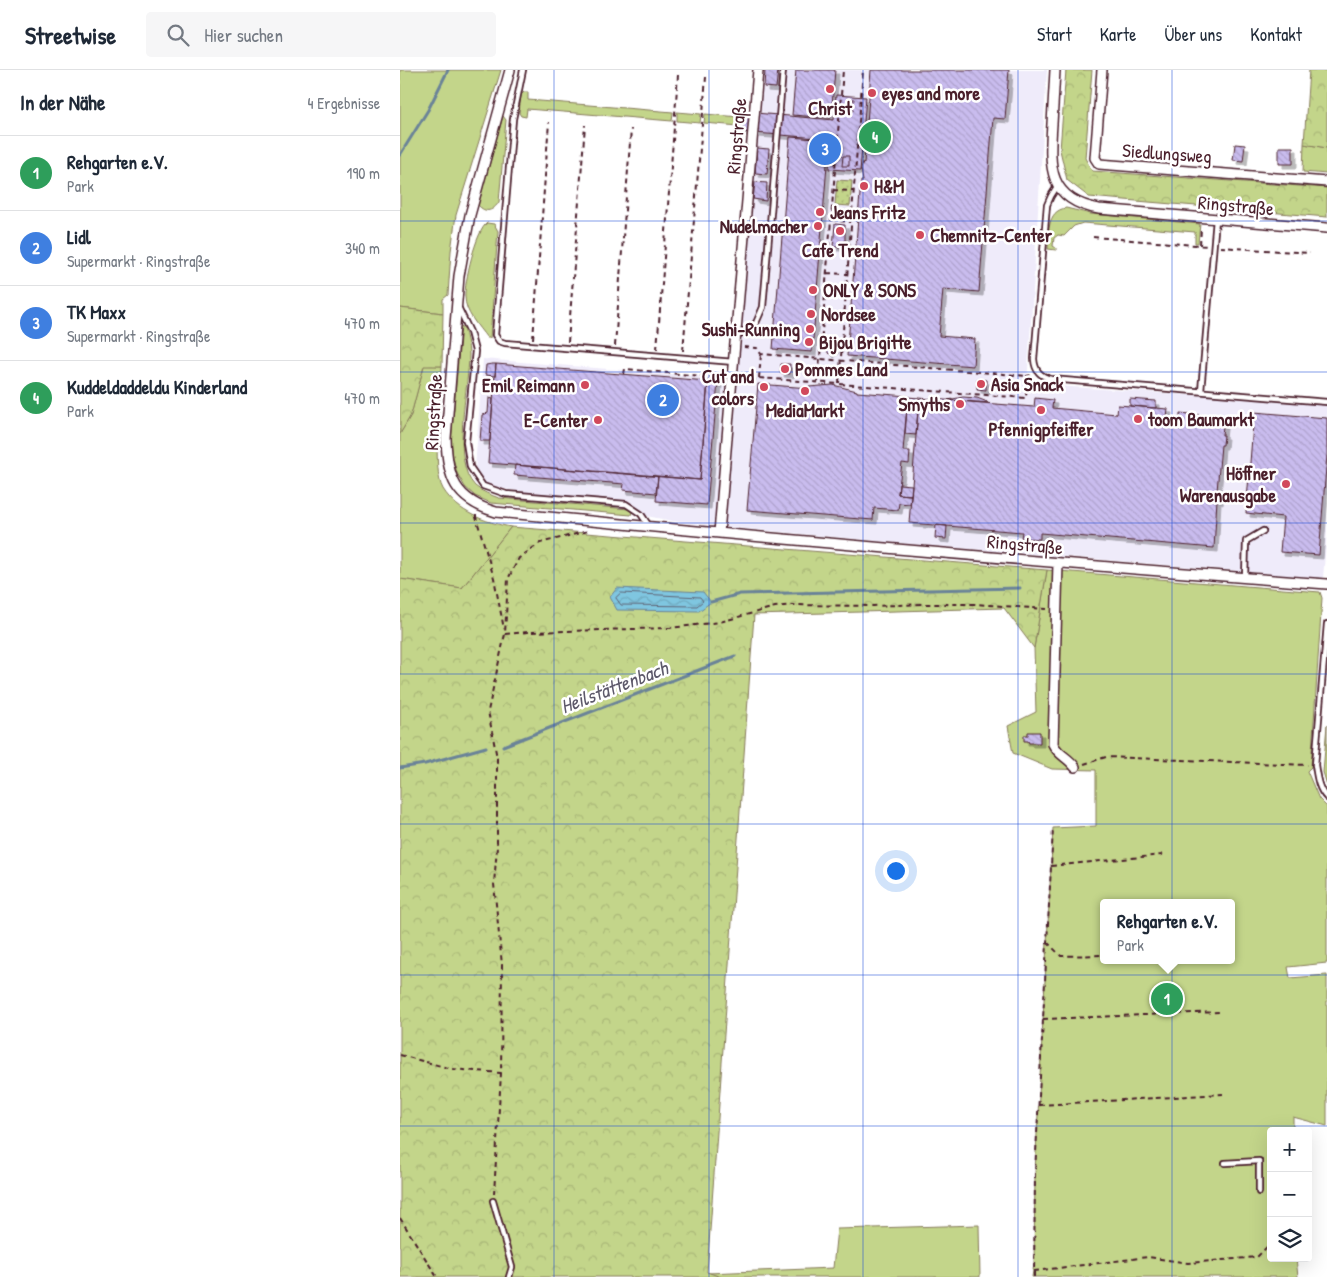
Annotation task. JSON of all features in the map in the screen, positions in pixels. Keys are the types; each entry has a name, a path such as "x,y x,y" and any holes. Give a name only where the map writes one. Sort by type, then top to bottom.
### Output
{"street":[{"name":"Ringstraße","path":"720,533 758,70"},
{"path":"1055,70 1050,162 1058,185"},
{"name":"Siedlungsweg","path":"1102,70 1095,158 1099,164 1327,182"},
{"name":"Ringstraße","path":"509,75 470,215 459,276 446,438 446,459 449,474 467,499 479,507 496,512 593,522 1058,563 1327,584"},
{"name":"Ringstraße","path":"1058,185 1068,197 1089,207 1327,228"},
{"path":"1058,563 1053,744 1062,757 1070,761 1075,767"}],"lane":[{"path":"523,70 513,119 495,335 499,341 734,362"},
{"path":"735,342 756,323 763,307 783,70"},
{"path":"509,75 520,82"},
{"path":"1058,185 1047,204 1034,359 1034,366 1038,373 1051,379 1327,402"},
{"path":"1201,391 1216,219"},
{"path":"456,305 470,332 475,351 466,442 470,467 483,486 506,494 626,504 641,514 650,527"},
{"path":"1245,578 1246,540 1263,531"},
{"path":"1327,624 1315,765 1317,779 1322,792 1327,798"},
{"path":"1225,1163 1259,1161 1259,1192"},
{"path":"493,1201 512,1267 509,1277"}],"path":[{"path":"818,382 843,70"},
{"path":"863,70 838,383 1026,398 1027,376"},
{"path":"656,355 678,75"},
{"path":"682,357 706,77"},
{"path":"532,345 549,122"},
{"path":"567,348 585,125"},
{"path":"614,351 631,129"},
{"path":"833,190 853,191"},
{"path":"1200,245 1202,218"},
{"path":"831,220 851,222"},
{"path":"1093,237 1310,253"},
{"path":"826,273 847,274"},
{"path":"735,342 757,348 761,354 759,378"},
{"path":"761,354 1027,376 1038,373"},
{"path":"479,507 476,517 494,578 505,634"},
{"path":"493,1201 501,1073 502,965 494,884 497,848 497,758 488,710 505,634 508,578 519,558 540,543 589,531 593,522"},
{"path":"505,634 670,628 720,622 775,607 792,605 974,604 1056,610"},
{"path":"1075,767 1106,757 1315,765"},
{"path":"1034,1277 1036,1172 1053,828"},
{"path":"1051,866 1162,855 1164,851"},
{"path":"1047,942 1061,956 1100,955"},
{"path":"1043,1019 1220,1012"},
{"path":"400,1055 452,1069 501,1073"},
{"path":"1039,1105 1222,1094"},
{"path":"400,1218 437,1277"},
{"path":"1034,1270 1148,1257 1188,1263 1257,1257 1267,1247"}],"shaded area":[{"name":"Chemnitz-Center","path":"763,70 1047,70 1027,384 1327,404 1327,531 1323,578 897,543 683,523 474,483 483,359 733,379"}],"green space":[{"path":"400,70 501,70 456,215 448,295 443,299 443,313 400,308"},
{"path":"1066,70 1092,70 1085,158 1092,171 1327,188 1327,217 1089,197 1067,180 1060,150"},
{"path":"1309,70 1327,70 1327,148 1304,144"},
{"path":"524,92 528,92 528,100 673,112 672,121 527,109 526,117 521,116 519,113 521,95"},
{"path":"677,112 701,114 700,123 677,121"},
{"path":"705,114 740,117 739,126 704,123"},
{"path":"503,116 506,120 499,202 494,208 484,210 478,205"},
{"path":"1304,144 1327,148 1327,174 1303,172"},
{"path":"837,180 852,181 850,206 835,205"},
{"path":"1066,208 1091,214 1200,224 1198,243 1195,243 1195,232 1083,223 1074,226 1064,236 1058,235 1054,238 1053,246 1056,250 1048,249 1052,218 1060,210"},
{"path":"487,223 494,224 498,231 490,338 487,338 473,319 467,308 465,297 466,281 475,246"},
{"path":"400,308 443,313 442,366 424,366 411,415 400,434"},
{"path":"461,326 464,328 469,354 462,442 468,474 475,486 499,498 629,509 632,511 631,515 491,503 475,496 465,487 457,473 451,442"},
{"path":"424,365 442,366 437,448 439,479 443,489 464,510 482,519 511,527 462,588 400,579 400,434 411,415"},
{"path":"511,527 1047,570 1034,648 1004,608 754,615 707,1272 721,1277 400,1277 400,579 462,588"},
{"path":"1047,570 1320,592 1322,598 1311,767 1307,771 1319,799 1327,807 1327,963 1288,967 1290,978 1327,975 1327,1126 1293,1117 1293,1127 1267,1127 1267,1262 1296,1262 1298,1277 1032,1277 1034,1264 1035,1172 1053,828 1096,826 1096,770 1052,769 1013,753 1008,726 1036,712 1034,648"},
{"path":"1327,725 1327,785 1323,772"},
{"path":"979,1225 980,1277 721,1277 707,1273 833,1268 837,1229"}],"water":[{"path":"617,588 703,592 711,602 699,611 617,610 610,597"}],"building":[{"path":"765,70 778,70 776,88 764,87"},
{"path":"796,70 835,70 831,118 792,115"},
{"name":"Chemnitz-Center","path":"871,70 1009,70 1005,119 993,118 979,292 943,289 939,336 975,339 973,366 847,356 861,181 863,181 861,169 864,163"},
{"path":"836,95 866,97 860,171 829,169 831,139 742,132 744,112 834,120"},
{"path":"848,99 854,99 853,111 847,111"},
{"path":"790,137 829,140 812,352 773,349"},
{"path":"1235,144 1245,145 1243,161 1233,160"},
{"path":"1279,147 1293,147 1293,164 1279,164"},
{"path":"757,148 769,149 767,174 755,173"},
{"path":"843,156 849,156 849,166 842,166"},
{"path":"755,182 767,183 766,201 753,199"},
{"path":"835,224 845,225 844,247 833,247"},
{"path":"831,343 835,349 829,354 825,348"},
{"path":"496,364 495,376 485,375 486,365"},
{"name":"E-Center","path":"496,364 708,381 700,480 488,463"},
{"name":"Pommes Land","path":"781,364 790,364 790,374 780,373"},
{"name":"Asia Snack","path":"977,379 986,380 986,390 977,389"},
{"path":"708,381 718,382 707,505 656,501 658,476 700,480"},
{"path":"758,384 809,388 833,385 857,392 908,396 903,451 910,451 909,464 902,463 898,494 911,495 910,504 899,503 898,510 874,508 873,520 747,510"},
{"path":"908,397 919,398 916,435 905,434"},
{"path":"963,397 977,398 990,403 948,400"},
{"path":"489,398 493,399 490,441 480,441 482,415 488,413"},
{"path":"919,398 1034,407 1035,398 1053,400 1052,408 1117,414 1118,405 1168,409 1167,418 1180,419 1180,413 1224,417 1222,435 1224,435 1223,445 1221,445 1217,491 1220,491 1219,501 1217,500 1214,548 1040,533 1040,539 1021,538 1022,532 909,523"},
{"path":"1130,399 1156,401 1156,408 1130,406"},
{"name":"Höffner Warenausgabe","path":"1254,412 1327,418 1327,455 1319,555 1280,552 1283,517 1246,513"},
{"path":"515,465 658,476 656,493 623,490 624,484 514,475"},
{"path":"899,484 912,485 911,495 898,494"},
{"path":"936,525 947,526 946,539 935,538"},
{"path":"1028,732 1040,732 1040,743 1024,741 1024,735 1028,735"}],"waterway":[{"path":"400,155 428,110 448,70"},
{"path":"711,602 740,594 1020,588"},
{"name":"Heilstättenbach","path":"503,746 735,656"},
{"name":"Heilstättenbach","path":"400,768 425,764 486,747"}],"place":[{"name":"Christ","path":"830,89"},
{"name":"eyes and more","path":"872,93"},
{"name":"Kuddeldaddeldu Kinderland","path":"875,137"},
{"name":"TK Maxx","path":"825,149"},
{"name":"H&M","path":"864,186"},
{"name":"Jeans Fritz","path":"820,212"},
{"name":"Nudelmacher","path":"818,226"},
{"name":"Cafe Trend","path":"840,231"},
{"name":"Chemnitz-Center","path":"920,235"},
{"name":"ONLY & SONS","path":"813,290"},
{"name":"Nordsee","path":"811,314"},
{"name":"Sushi-Running","path":"810,329"},
{"name":"Bijou Brigitte","path":"809,342"},
{"name":"Pommes Land","path":"785,369"},
{"name":"Asia Snack","path":"981,384"},
{"name":"Emil Reimann","path":"585,385"},
{"name":"Cut and colors","path":"764,387"},
{"name":"MediaMarkt","path":"805,391"},
{"name":"Lidl","path":"663,400"},
{"name":"Smyths","path":"960,404"},
{"name":"Pfennigpfeiffer","path":"1041,410"},
{"name":"toom Baumarkt","path":"1138,419"},
{"name":"E-Center","path":"598,420"},
{"name":"Höffner Warenausgabe","path":"1286,484"},
{"name":"Rehgarten e.V.","path":"1167,999"}]}
